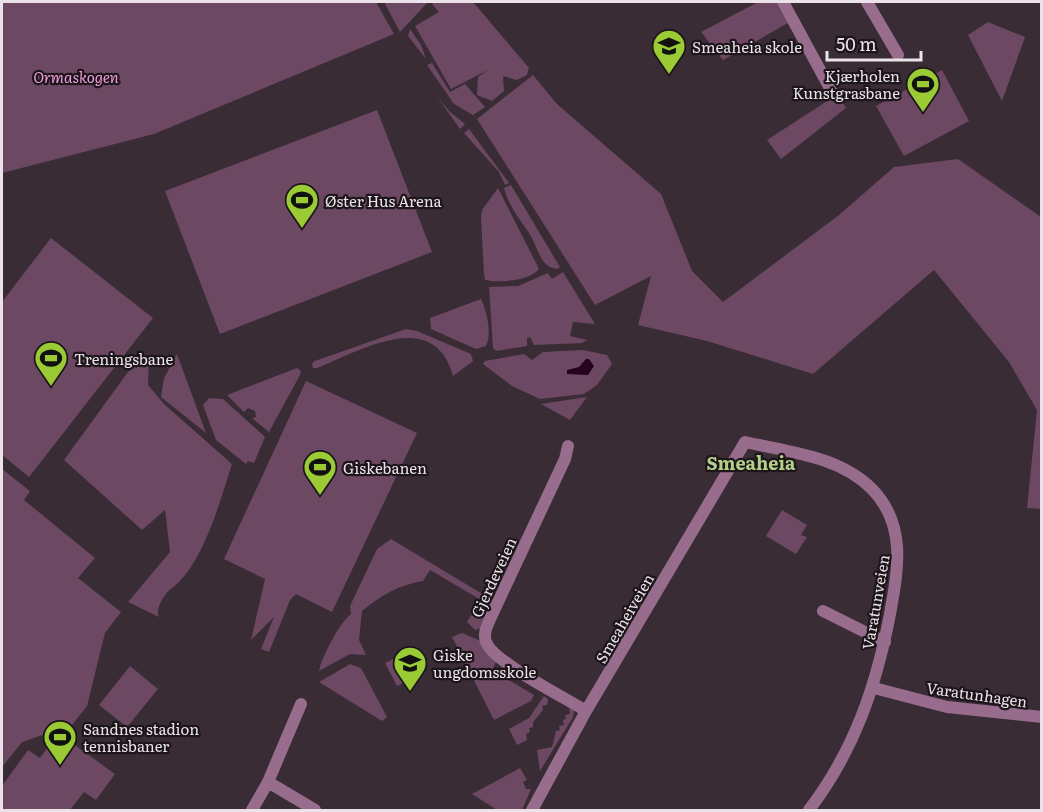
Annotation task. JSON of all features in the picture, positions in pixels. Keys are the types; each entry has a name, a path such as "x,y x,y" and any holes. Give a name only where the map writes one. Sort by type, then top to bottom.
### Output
{"street":[{"path":"783,2 832,92"},
{"path":"867,2 898,55"},
{"name":"Varatunveien","path":"746,442 818,457 857,477 884,503 896,529 899,551 885,642 874,688 849,745 809,810"},
{"name":"Smeaheiveien","path":"532,810 586,711 746,442"},
{"name":"Gjerdeveien","path":"568,446 565,459 490,617 485,637 487,644 498,657 586,711"},
{"path":"823,611 885,642"},
{"name":"Varatunhagen","path":"874,688 947,707 1041,717"},
{"path":"252,810 268,782 301,704"},
{"path":"268,782 315,810"}],"green space":[{"name":"Ormaskogen","path":"2,2 376,2 394,34 154,134 2,173"},
{"path":"384,2 428,2 400,32"},
{"path":"435,2 473,2 529,68 527,75 517,80 503,76 504,91 492,101 477,95 478,77 488,70 451,89 415,26 439,12 432,4"},
{"path":"758,2 776,2 788,23 723,60 701,32"},
{"path":"988,22 1025,37 1002,101 968,35"},
{"path":"410,29 421,45 426,59 408,36"},
{"path":"432,63 450,92 465,84 485,107 473,115 454,104 427,65"},
{"name":"Kjærholen Kunstgrasbane","path":"942,70 969,121 904,156 876,106"},
{"path":"533,75 557,104 661,194 692,271 723,302 839,215 894,167 958,159 1041,217 1041,509 1027,508 1037,410 1009,362 934,270 813,374 707,341 638,325 651,276 595,305 477,119"},
{"path":"838,94 846,108 781,159 767,140"},
{"path":"436,95 449,111 465,124 460,129"},
{"name":"Øster Hus Arena","path":"377,110 432,252 220,334 165,191"},
{"path":"469,129 509,183 505,185 499,172 464,133"},
{"path":"511,185 560,267 557,269 543,260 532,238 511,207 504,188"},
{"path":"498,188 539,269 522,279 485,280 481,217 482,210"},
{"name":"Treningsbane","path":"51,238 153,318 29,477 2,455 2,302"},
{"path":"563,272 595,324 573,322 570,336 587,340 582,343 534,345 530,337 527,338 527,346 496,351 493,348 489,287 518,286 548,273 552,279"},
{"path":"481,299 488,323 489,335 486,346 476,349 431,329 430,318"},
{"path":"406,329 417,331 471,354 473,361 453,376 443,355 430,343 413,338 394,339 374,345 313,368 312,364 315,361"},
{"path":"583,350 607,355 612,364 597,385 584,394 540,399 512,386 483,364 485,361 524,354 532,360 543,352"},
{"path":"177,354 206,433 161,397 164,378"},
{"path":"149,356 148,385 164,404 232,464 216,514 201,549 182,579 163,598 158,610 159,617 128,602 170,552 165,510 142,530 64,460 128,372"},
{"path":"297,368 301,371 300,375 269,432 252,418 256,417 255,411 248,408 244,412 227,395"},
{"name":"Giskebanen","path":"306,381 417,433 332,612 296,594 290,600 269,652 261,649 274,617 251,640 265,579 224,559"},
{"path":"587,397 570,420 541,404"},
{"path":"209,398 223,399 265,437 254,463 248,461 246,464 216,440 203,405"},
{"path":"2,469 30,491 24,500 95,558 78,578 121,612 105,633 87,706 72,725 22,742 2,767"},
{"path":"782,510 807,525 801,535 807,537 796,554 766,536"},
{"path":"391,539 494,601 481,628 475,630 467,622 481,600 430,570 423,581 391,592 362,611 359,640 366,655 350,654 319,671 332,640 351,614 350,606 377,549"},
{"path":"462,633 481,641 497,660 492,670 534,695 531,701 494,720 452,637"},
{"path":"410,651 421,674 397,686 385,663"},
{"path":"350,664 361,668 387,717 382,721 319,682"},
{"path":"130,666 158,689 127,727 99,705"},
{"path":"544,696 548,699 547,705 542,706 543,710 533,722 533,727 529,728 530,732 526,734 527,740 517,745 509,729 529,718"},
{"path":"569,709 574,710 573,717 540,771 537,750 552,747 556,731 560,730 559,726 564,725 565,715 570,714"},
{"name":"Sandnes stadion tennisbaner","path":"58,733 115,774 96,800 84,792 70,810 2,810 2,786 28,750 40,758"},
{"path":"520,768 527,780 523,782 526,789 531,789 522,810 497,810 472,794"}],"shaded area":[{"path":"586,359 589,359 594,366 588,375 567,374 567,370 579,367"}],"place":[{"name":"Smeaheia skole","path":"669,75"},
{"name":"Kjærholen Kunstgrasbane","path":"923,113"},
{"name":"Øster Hus Arena","path":"302,229"},
{"name":"Treningsbane","path":"51,387"},
{"name":"Giskebanen","path":"320,496"},
{"name":"Giske ungdomsskole","path":"410,692"},
{"name":"Sandnes stadion tennisbaner","path":"60,766"}],"district":[{"name":"Smeaheia","path":"751,462"}]}
